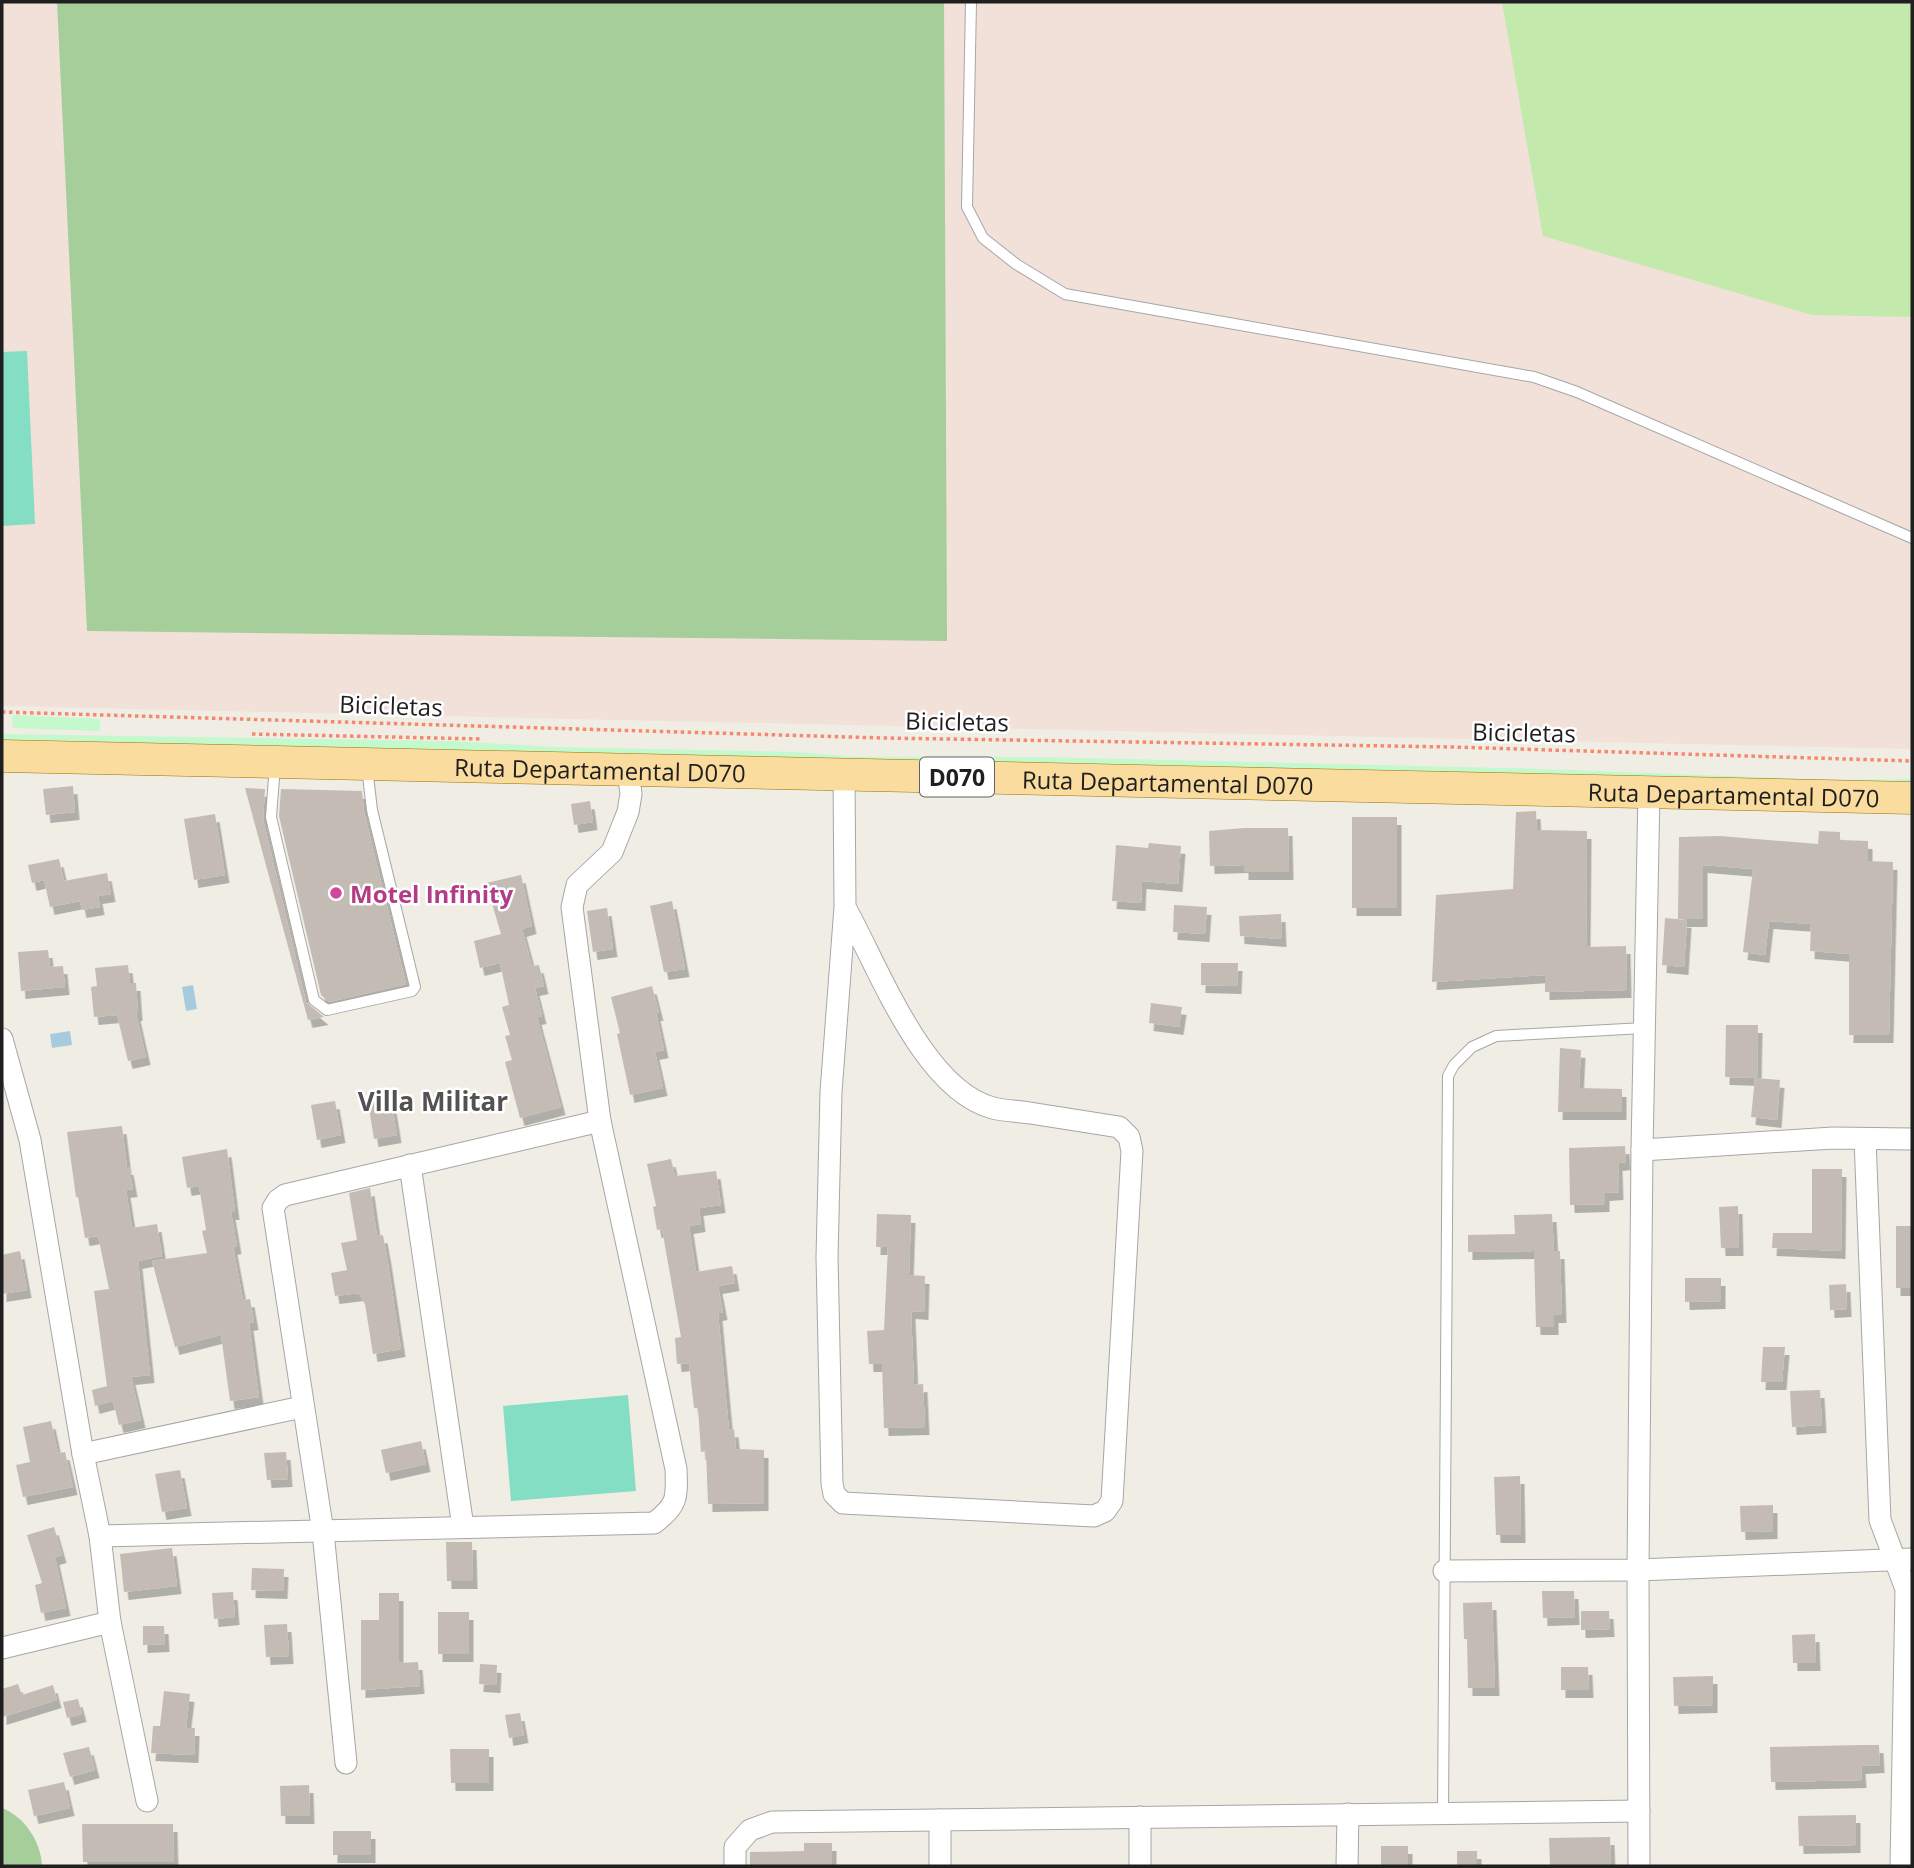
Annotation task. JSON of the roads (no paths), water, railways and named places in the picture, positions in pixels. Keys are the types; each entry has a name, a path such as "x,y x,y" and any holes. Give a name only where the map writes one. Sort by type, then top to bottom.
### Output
{"main road":[{"name":"Ruta Departamental D070","path":"2,756 1912,798"}],"street":[{"path":"100,1536 654,1523 669,1512 677,1493 676,1469 600,1121 572,906 577,885 612,852 628,812 631,794 628,770"},
{"path":"844,775 845,907 831,1092 827,1257 831,1483 834,1494 843,1503 1094,1516 1105,1511 1112,1501 1132,1151 1129,1137 1119,1127 993,1108 962,1093 944,1077 926,1054 901,1013 845,907"},
{"path":"1639,1866 1638,1570 1642,1150 1650,792"},
{"path":"2,1040 30,1140 83,1454 100,1536 110,1622 146,1801"},
{"path":"346,1763 323,1532 273,1208 285,1195 600,1121"},
{"path":"1865,1139 1880,1520 1903,1559 1906,1589 1901,1866"},
{"path":"1642,1150 1912,1139"},
{"path":"410,1165 463,1527"},
{"path":"83,1454 302,1407"},
{"path":"1444,1571 1638,1570 1903,1559"},
{"path":"2,1648 110,1622"},
{"path":"735,1866 735,1847 750,1830 772,1822 1639,1811"},
{"path":"1347,1866 1348,1814"},
{"path":"1140,1817 1140,1866"},
{"path":"940,1820 940,1866"}],"lane":[{"path":"971,2 967,206 983,238 1016,264 1065,294 1534,377 1577,392 1912,538"},
{"path":"275,762 271,817 314,1000 327,1010 412,991 415,987 372,810 367,764"},
{"path":"1443,1813 1448,1076 1454,1065 1472,1047 1496,1036 1644,1028"}],"water":[{"path":"193,985 197,1009 186,1011 182,987"},
{"path":"70,1031 72,1045 52,1048 50,1034"}],"place":[{"name":"Motel Infinity","path":"336,893"}],"district":[{"name":"Villa Militar","path":"433,1101"}]}
